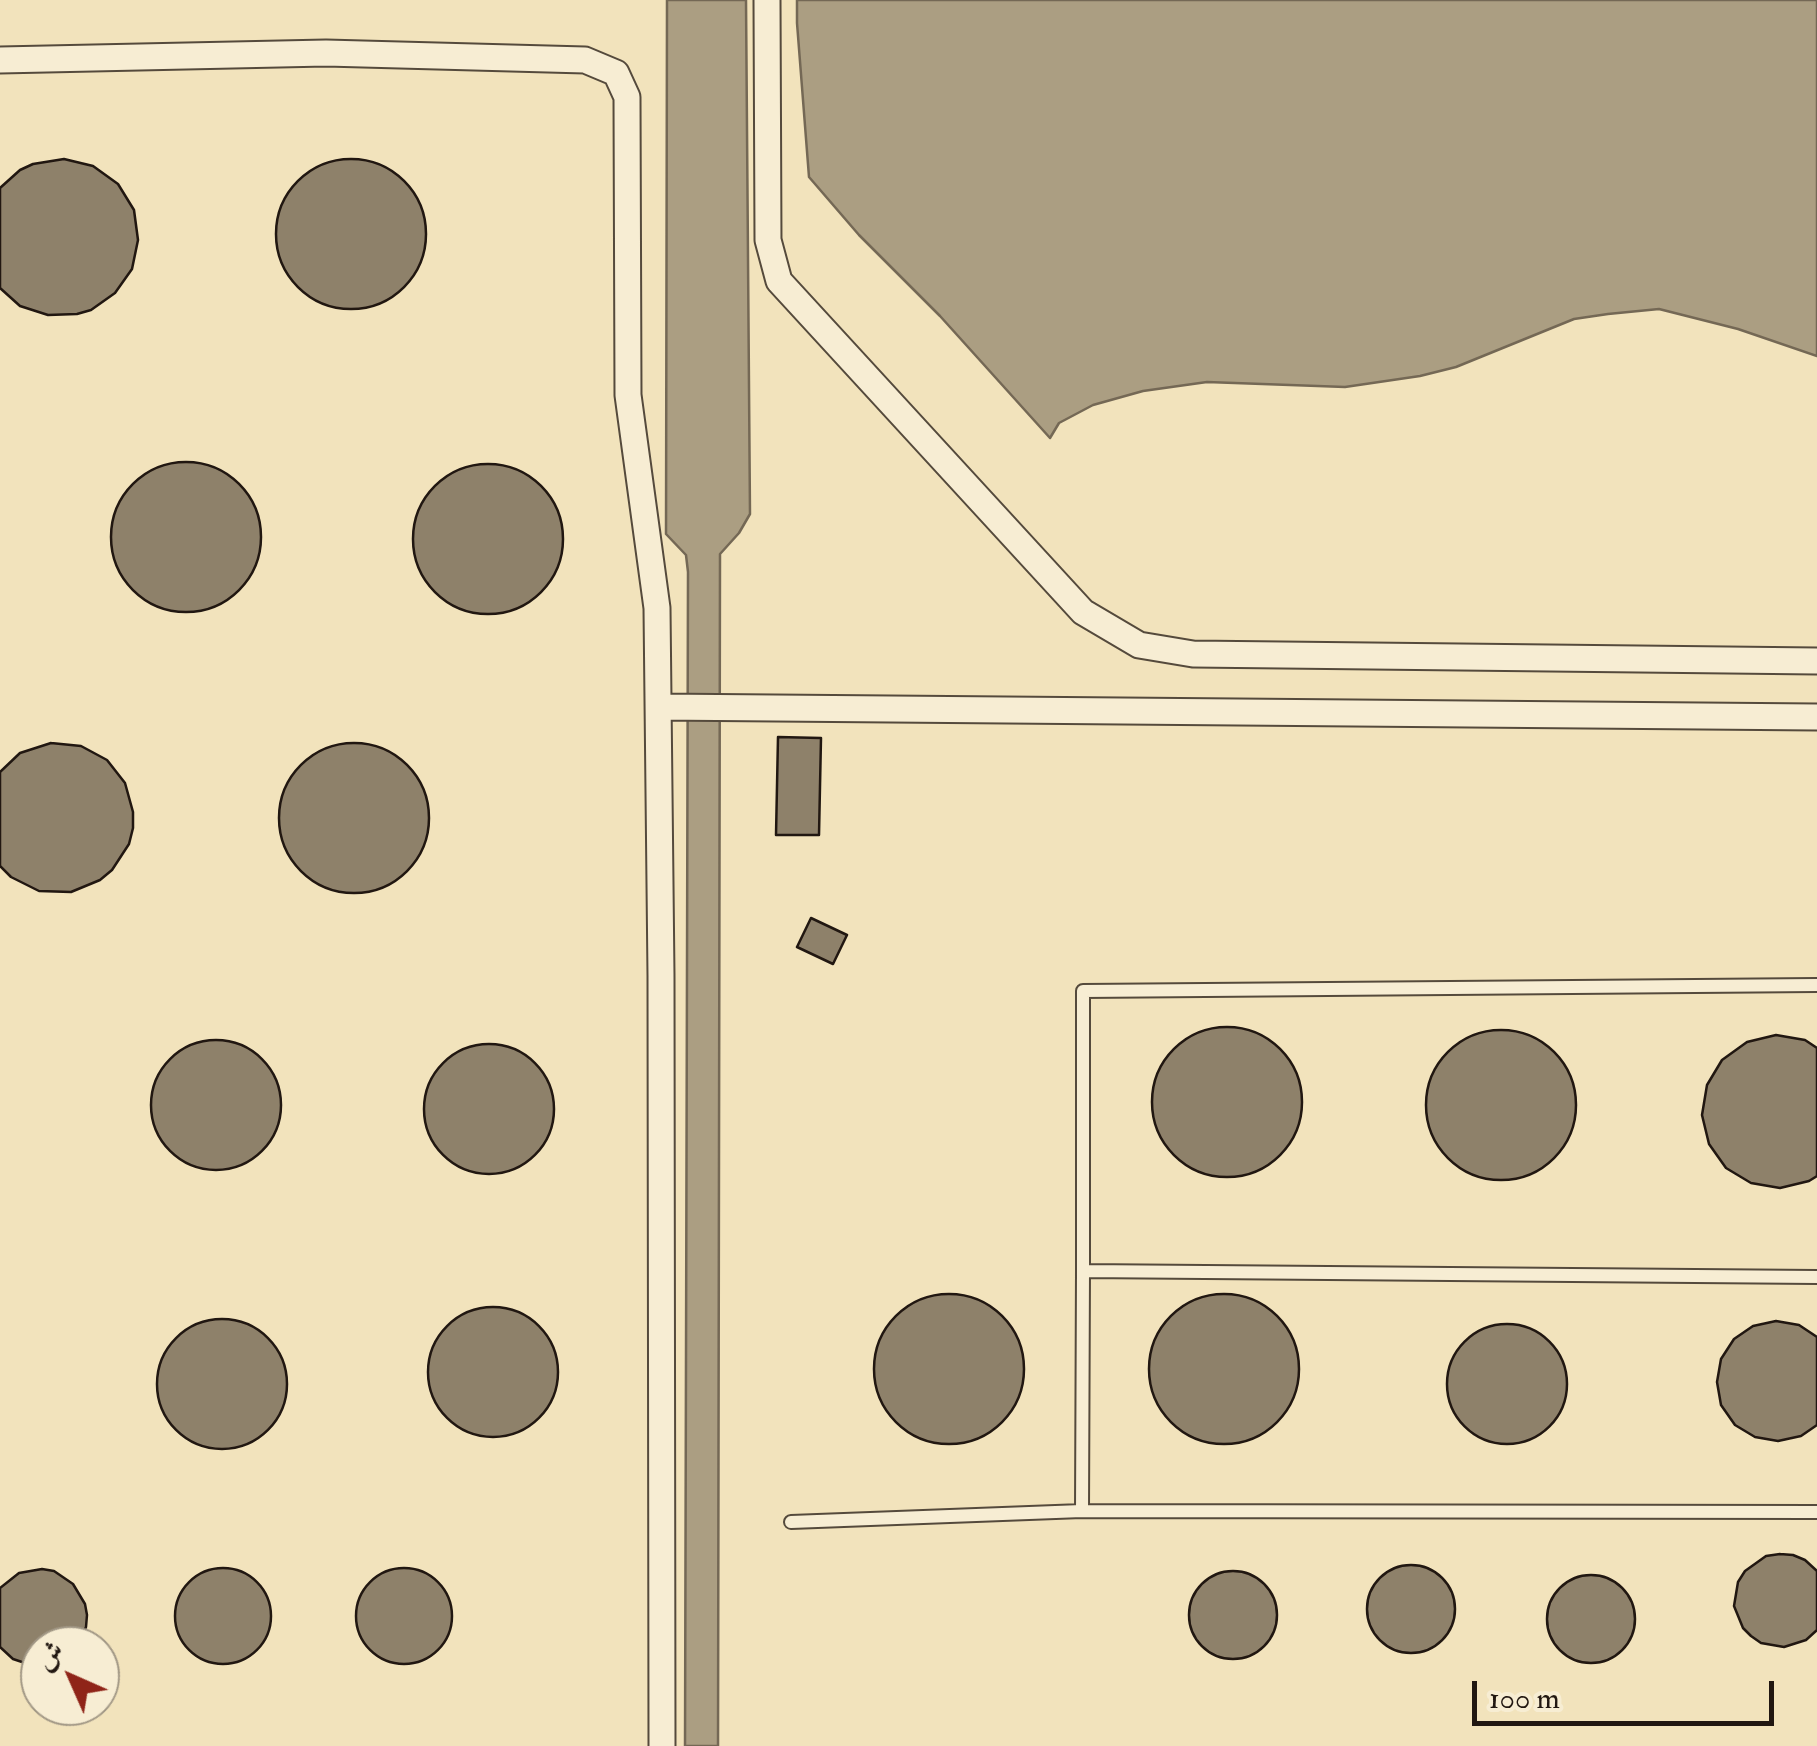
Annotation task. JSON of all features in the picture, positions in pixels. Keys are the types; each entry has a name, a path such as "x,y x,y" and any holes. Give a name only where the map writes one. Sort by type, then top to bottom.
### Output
{"street":[{"path":"767,0 768,240 779,281 1083,612 1139,644 1193,654 1817,660"},
{"path":"0,60 326,53 585,60 616,73 627,97 628,395 668,708 662,996 662,1746"},
{"path":"668,708 1817,716"}],"lane":[{"path":"1082,1511 1083,991 1817,985"},
{"path":"1083,1270 1817,1276"},
{"path":"791,1522 1082,1511 1817,1512"}],"shaded area":[{"path":"667,0 746,0 750,514 720,554 718,1746 685,1746 688,572 686,555 666,534"},
{"path":"797,0 1817,0 1817,356 1738,329 1659,309 1608,314 1574,319 1456,367 1420,376 1345,387 1207,382 1143,391 1093,405 1059,423 1050,438 809,177"}],"building":[{"path":"64,159 93,166 118,184 134,210 138,240 132,269 115,293 91,310 48,315 20,306 0,288 0,188 33,164"},
{"path":"351,159 380,165 404,181 420,205 426,234 420,263 404,287 380,303 351,309 322,303 298,287 282,263 276,234 282,205 298,181 322,165"},
{"path":"186,462 215,468 239,484 255,508 261,537 255,566 239,590 215,606 186,612 157,606 133,590 117,566 111,537 117,508 133,484 157,468"},
{"path":"488,464 517,470 541,486 557,510 563,539 557,568 541,592 517,608 488,614 459,608 435,592 419,568 413,539 419,510 435,486 459,470"},
{"path":"778,737 821,738 819,835 776,835"},
{"path":"51,743 81,746 107,760 125,783 133,812 129,844 112,870 100,880 71,892 39,891 11,877 0,866 0,772 20,753"},
{"path":"354,743 383,749 407,765 423,789 429,818 423,847 407,871 383,887 354,893 325,887 301,871 285,847 279,818 285,789 301,765 325,749"},
{"path":"811,918 847,935 833,964 797,947"},
{"path":"1227,1027 1256,1032 1280,1049 1297,1073 1302,1102 1297,1131 1280,1155 1256,1172 1227,1177 1198,1172 1174,1155 1157,1131 1152,1102 1157,1073 1174,1049 1198,1032"},
{"path":"1501,1030 1530,1035 1554,1052 1571,1076 1576,1105 1571,1134 1554,1158 1530,1175 1501,1180 1472,1175 1448,1158 1431,1134 1426,1105 1431,1076 1448,1052 1472,1035"},
{"path":"1776,1035 1805,1040 1817,1048 1817,1176 1780,1188 1751,1183 1726,1168 1709,1144 1702,1115 1707,1085 1722,1060 1747,1042"},
{"path":"216,1040 241,1045 262,1059 276,1080 281,1105 276,1130 262,1151 241,1165 216,1170 191,1165 170,1151 156,1130 151,1105 156,1080 170,1059 191,1045"},
{"path":"489,1044 514,1049 535,1063 549,1084 554,1109 549,1134 535,1155 514,1169 489,1174 464,1169 443,1155 429,1134 424,1109 429,1084 443,1063 464,1049"},
{"path":"949,1294 978,1299 1002,1316 1019,1340 1024,1369 1019,1398 1002,1422 978,1439 949,1444 920,1439 896,1422 879,1398 874,1369 879,1340 896,1316 920,1299"},
{"path":"1224,1294 1253,1299 1277,1316 1294,1340 1299,1369 1294,1398 1277,1422 1253,1439 1224,1444 1195,1439 1171,1422 1154,1398 1149,1369 1154,1340 1171,1316 1195,1299"},
{"path":"493,1307 518,1312 539,1326 553,1347 558,1372 553,1397 539,1418 518,1432 493,1437 468,1432 447,1418 433,1397 428,1372 433,1347 447,1326 468,1312"},
{"path":"222,1319 247,1324 268,1338 282,1359 287,1384 282,1409 268,1430 247,1444 222,1449 197,1444 176,1430 162,1409 157,1384 162,1359 176,1338 197,1324"},
{"path":"1776,1321 1799,1325 1817,1337 1817,1425 1801,1436 1778,1441 1755,1437 1735,1425 1721,1405 1717,1382 1721,1359 1734,1339 1753,1326"},
{"path":"1507,1324 1530,1329 1549,1342 1562,1361 1567,1384 1562,1407 1549,1426 1530,1439 1507,1444 1484,1439 1465,1426 1452,1407 1447,1384 1452,1361 1465,1342 1484,1329"},
{"path":"1780,1554 1805,1560 1817,1571 1817,1630 1806,1640 1784,1647 1761,1643 1751,1636 1743,1628 1734,1606 1738,1582 1745,1571 1766,1556"},
{"path":"1411,1565 1428,1568 1442,1578 1452,1592 1452,1626 1442,1640 1428,1650 1411,1653 1394,1650 1380,1640 1370,1626 1367,1609 1370,1592 1380,1578 1394,1568"},
{"path":"223,1568 241,1571 257,1582 268,1598 268,1634 257,1650 241,1661 223,1664 205,1661 189,1650 178,1634 175,1616 178,1598 189,1582 205,1571"},
{"path":"404,1568 422,1571 438,1582 449,1598 449,1634 438,1650 422,1661 404,1664 386,1661 370,1650 359,1634 356,1616 359,1598 370,1582 386,1571"},
{"path":"54,1571 73,1584 87,1615 86,1626 20,1626 20,1661 0,1647 0,1588 19,1573"},
{"path":"1233,1571 1264,1584 1277,1615 1264,1646 1233,1659 1202,1646 1189,1615 1202,1584"},
{"path":"1591,1575 1622,1588 1635,1619 1622,1650 1591,1663 1560,1650 1547,1619 1560,1588"}]}
